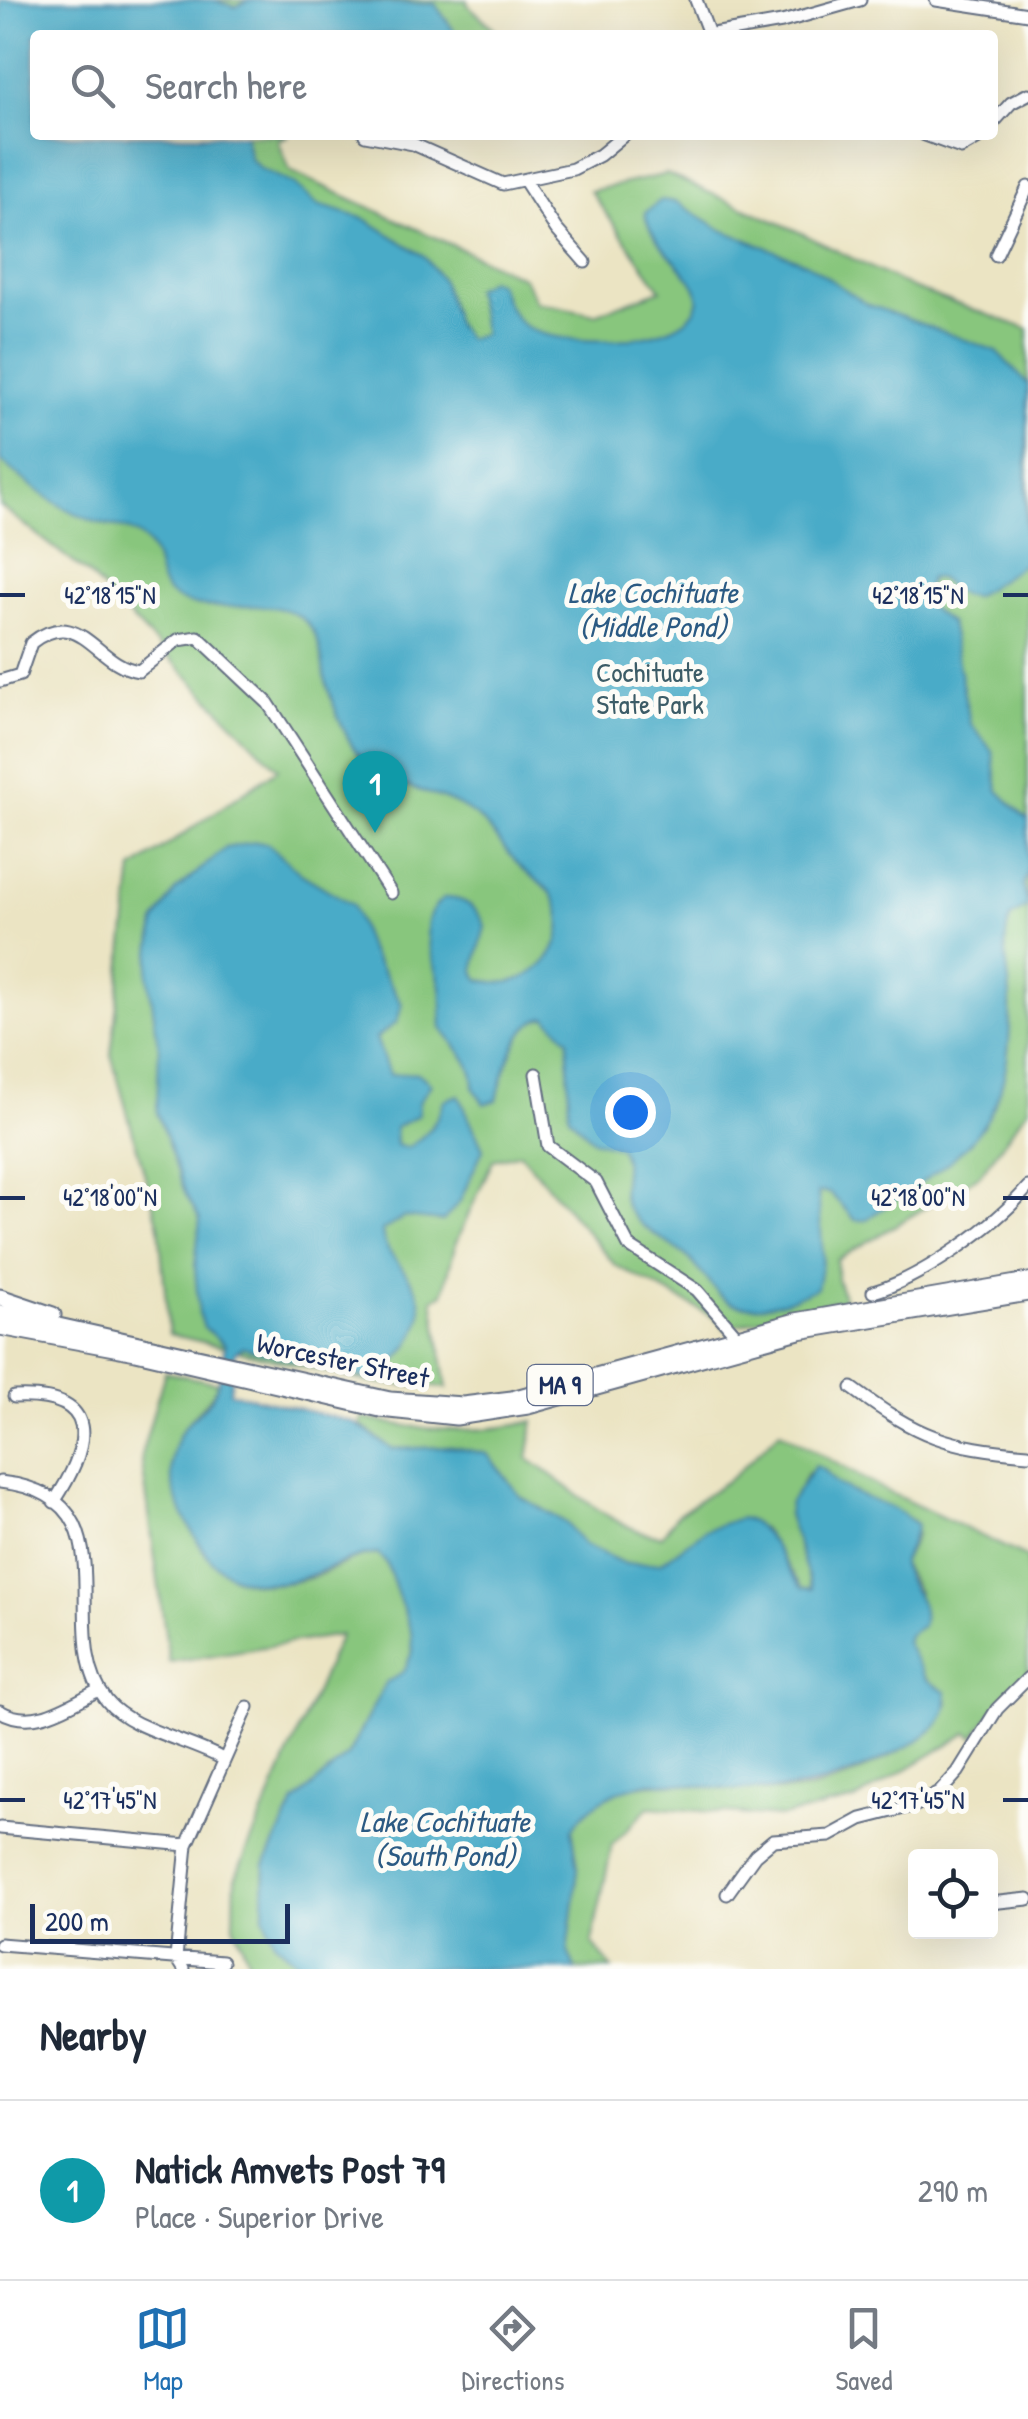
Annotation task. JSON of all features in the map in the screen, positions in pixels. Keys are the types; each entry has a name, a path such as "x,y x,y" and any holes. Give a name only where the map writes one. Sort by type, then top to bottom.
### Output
{"highway":[{"name":"Worcester Street","path":"238,1370 390,1400 468,1404 520,1397 827,1314 1028,1282"},
{"name":"Worcester Street","path":"0,1313 123,1337 396,1412 486,1415 799,1332 1028,1293"},
{"path":"0,1297 123,1337"},
{"name":"Worcester Street","path":"0,1327 218,1364"},
{"path":"0,1334 67,1338"}],"street":[{"path":"696,0 706,30"},
{"path":"736,30 860,0"},
{"path":"936,0 1023,9"},
{"path":"998,118 1011,103 1028,94"},
{"path":"392,140 414,144 495,183 540,178 587,163 617,140"},
{"path":"939,140 961,148 975,140"},
{"path":"538,202 540,178"},
{"path":"524,180 585,262"},
{"path":"996,255 1028,187"},
{"path":"0,682 20,675 31,643 53,631 74,631 118,665 139,672 178,640 198,636 277,715 391,893"},
{"path":"536,1074 548,1146 599,1186 620,1233 633,1250 700,1292 738,1336"},
{"path":"873,1292 898,1282 999,1218 1028,1187"},
{"path":"852,1388 932,1439 962,1448 1028,1454"},
{"path":"14,1398 56,1398 70,1406 80,1420 80,1454 54,1502"},
{"path":"0,1482 25,1487 54,1502 75,1526 86,1558 88,1648 99,1690 130,1721 188,1740 224,1759"},
{"path":"727,1894 755,1856 773,1840 830,1836 861,1819 924,1802 939,1793 958,1772 998,1709 1028,1678"},
{"path":"0,1711 14,1718 35,1719 99,1690"},
{"path":"180,1964 187,1845 248,1706"},
{"path":"0,1828 187,1845"},
{"path":"998,1902 1028,1898"},
{"path":"0,1944 180,1964 222,1962"}],"green space":[{"name":"Lake Cochituate (Middle Pond)","path":"0,0 468,0 467,4 496,30 30,30 30,140 278,140 290,171 524,278 536,302 595,314 661,290 590,191 667,174 797,231 912,288 1028,329 1028,1108 980,1175 837,1260 837,1279 844,1299 724,1328 721,1321 615,1265 520,1153 493,1160 456,1242 443,1294 433,1299 447,1388 372,1383 169,1334 159,1226 111,1054 133,869 278,769 87,573 0,506"},
{"path":"165,1372 218,1383 183,1429 177,1446 198,1538 222,1569 237,1578 279,1584 306,1579 359,1557 378,1554 387,1564 411,1631 413,1651 404,1672 385,1684 348,1755 295,1802 265,1865 264,1915 274,1940 306,1969 252,1969 234,1925 235,1879 340,1635 169,1662 141,1455"},
{"path":"362,1418 448,1430 491,1429 534,1421 528,1459 608,1516 662,1536 677,1515 734,1476 780,1431 880,1488 1028,1558 1028,1673 1009,1690 974,1737 967,1733 856,1800 781,1817 649,1807 612,1845 592,1942 612,1969 575,1969 568,1951 578,1868 572,1829 593,1804 620,1790 651,1784 788,1791 818,1787 883,1760 937,1724 948,1701 917,1668 905,1642 918,1592 902,1564 916,1535 914,1521 836,1484 825,1470 807,1473 788,1514 812,1589 802,1588 762,1528 686,1546 661,1563 625,1564 584,1545 566,1523 521,1497 487,1454 452,1447 392,1449 360,1425"}],"water":[{"name":"Lake Cochituate (Middle Pond)","path":"0,0 213,0 235,7 250,0 435,4 453,30 30,30 30,140 246,140 250,159 261,169 294,184 318,205 365,219 424,256 442,280 457,326 468,339 484,334 474,289 489,280 498,283 521,323 560,338 617,340 646,336 689,317 698,302 697,292 656,238 645,213 661,200 676,202 722,230 806,263 866,304 996,351 1028,384 1025,563 974,597 961,595 938,578 930,578 923,597 927,606 950,623 970,723 993,752 998,791 1028,820 1028,872 1023,885 1028,906 1011,917 1006,937 1009,1045 1003,1080 992,1110 977,1134 931,1176 865,1220 855,1220 830,1193 818,1192 823,1257 817,1288 769,1305 742,1306 721,1296 685,1255 638,1221 626,1206 624,1162 619,1147 593,1140 569,1116 568,1039 547,1017 537,1020 520,1037 507,1063 497,1100 484,1104 474,1088 468,1063 442,1028 441,987 427,928 435,907 445,898 470,905 485,926 474,970 479,979 515,981 531,974 554,949 560,933 560,916 551,893 470,812 382,775 358,754 336,712 319,644 306,622 282,609 210,607 180,600 163,585 151,549 138,535 64,508 0,460"},
{"name":"Lake Cochituate (South Pond)","path":"256,842 268,844 301,874 353,905 367,946 402,1004 397,1022 376,1038 389,1075 418,1073 431,1084 419,1102 418,1115 395,1128 396,1145 407,1148 420,1138 435,1122 444,1100 459,1095 483,1149 460,1201 443,1221 404,1217 382,1231 385,1244 419,1295 421,1311 417,1329 397,1360 367,1378 243,1347 235,1352 230,1392 353,1422 392,1449 452,1447 487,1454 521,1497 566,1523 584,1545 625,1564 661,1563 705,1530 740,1518 760,1528 802,1588 812,1589 788,1514 790,1502 815,1466 839,1485 900,1513 917,1526 902,1564 920,1600 923,1616 922,1626 908,1635 906,1642 926,1679 946,1692 946,1710 938,1724 918,1741 886,1758 822,1783 754,1790 649,1783 627,1788 595,1805 572,1830 578,1868 568,1951 575,1969 306,1969 274,1941 264,1915 265,1865 295,1802 348,1755 385,1684 404,1671 413,1651 411,1631 387,1564 378,1554 290,1581 264,1583 241,1579 223,1570 207,1555 184,1516 173,1486 172,1455 177,1440 212,1397 225,1345 204,1327 199,1313 195,1267 200,1219 186,1195 157,1112 159,1049 148,974 155,923 175,891 226,848"}],"place":[{"name":"Natick Amvets Post 79","path":"375,833"}],"park label":[{"name":"Cochituate State Park","path":"650,688"}]}
